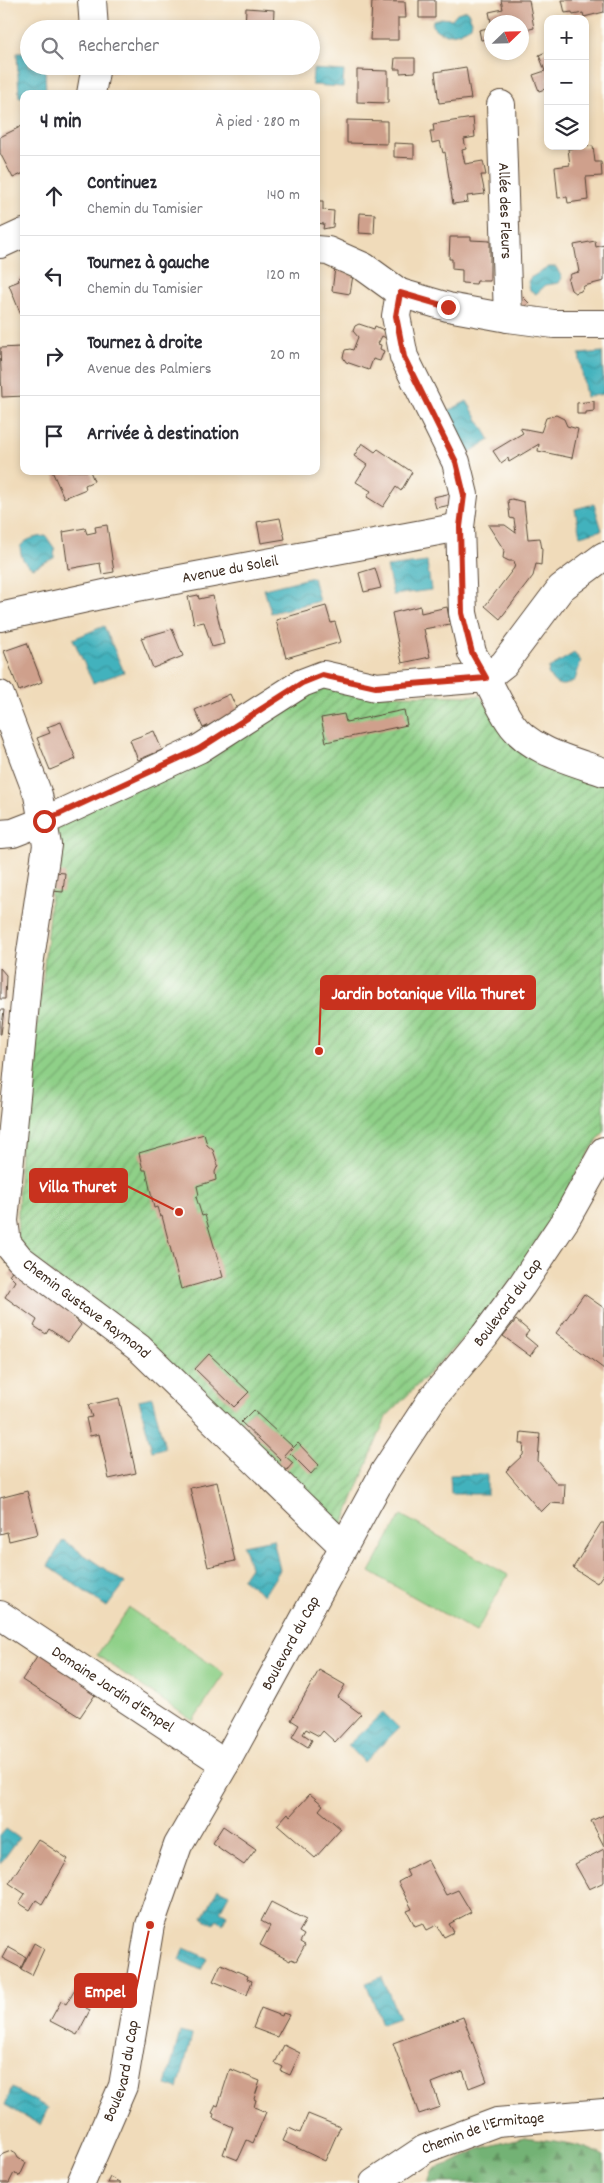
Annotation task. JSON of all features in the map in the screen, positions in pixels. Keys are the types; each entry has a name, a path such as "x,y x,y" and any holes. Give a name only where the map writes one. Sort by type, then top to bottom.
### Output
{"street":[{"path":"92,0 93,20"},
{"path":"92,90 94,75"},
{"name":"Allée des Fleurs","path":"501,105 508,318"},
{"path":"0,244 20,235"},
{"path":"320,250 328,251 364,267 400,293 448,307 554,324 604,324"},
{"path":"400,293 396,316 404,357 456,462 464,495 460,527 462,613 472,653 511,724 527,740 550,752 604,772"},
{"name":"Avenue du Soleil","path":"0,617 132,588 460,527"},
{"path":"0,834 12,833 44,821 199,749 302,683 322,675 376,687 486,678 504,664 561,588 604,556"},
{"name":"Chemin Gustave Raymond","path":"0,694 38,795 47,845 28,982 4,1221 7,1243 20,1259 139,1348 343,1546"},
{"name":"Boulevard du Cap","path":"81,2183 123,2086 150,1925 178,1845 225,1764 385,1471 426,1407 485,1335 522,1285 566,1219 604,1151"},
{"name":"Domaine Jardin d'Empel","path":"0,1615 225,1764"},
{"name":"Chemin de l'Ermitage","path":"374,2183 425,2149 498,2122 604,2112"}],"green space":[{"path":"322,682 372,695 480,696 520,751 604,784 604,1132 588,1154 520,1271 470,1332 386,1417 343,1524 337,1526 17,1243 20,1152 43,978 57,826"},
{"path":"401,1515 508,1575 476,1632 370,1572"},
{"path":"129,1608 225,1674 193,1721 97,1655"},
{"path":"524,2137 575,2145 604,2156 604,2183 428,2183 433,2169 452,2163 479,2149"}],"water":[{"path":"467,10 472,21 471,26 461,31 446,34 441,33 432,26 433,20 441,18 452,19 457,13"},
{"path":"17,53 20,53 20,75 45,75 46,90 20,90 19,97"},
{"path":"320,69 344,71 343,87 312,85 313,75 320,75"},
{"path":"549,267 556,267 562,278 559,283 546,285 536,294 530,290 528,282 530,278"},
{"path":"602,352 604,394 586,397 579,354"},
{"path":"467,401 490,440 468,453 444,413"},
{"path":"594,504 602,530 580,536 575,509"},
{"path":"46,536 55,549 54,558 33,568 23,560 20,547 28,540"},
{"path":"427,562 431,590 393,595 387,567"},
{"path":"313,577 319,601 271,613 264,589"},
{"path":"104,626 124,672 93,683 73,639"},
{"path":"574,653 581,661 575,680 563,685 553,681 548,673 549,668"},
{"path":"152,1397 165,1448 152,1451 139,1400"},
{"path":"487,1474 487,1494 451,1494 450,1475"},
{"path":"273,1539 280,1570 264,1595 242,1579 250,1567 243,1545"},
{"path":"63,1540 125,1583 107,1607 48,1566"},
{"path":"383,1712 399,1728 364,1762 348,1745"},
{"path":"6,1829 19,1838 0,1864 0,1836"},
{"path":"218,1888 229,1894 220,1911 227,1915 223,1924 217,1920 214,1924 203,1918"},
{"path":"184,1948 207,1958 201,1970 179,1960"},
{"path":"382,1977 399,2018 382,2024 366,1983"},
{"path":"180,2032 192,2035 178,2089 166,2085"},
{"path":"12,2088 48,2108 40,2125 5,2105"}],"building":[{"path":"419,0 435,0 435,18 419,18"},
{"path":"501,0 529,0 534,28 529,29 529,15 490,15 489,12 503,9"},
{"path":"562,0 604,0 604,12 589,16 584,15 583,13 573,15 572,12 565,13"},
{"path":"372,1 405,2 406,18 398,18 398,40 370,40"},
{"path":"246,8 274,10 273,20 245,20"},
{"path":"484,29 484,39 481,40 479,30"},
{"path":"544,53 544,68 539,55"},
{"path":"395,58 415,58 415,72 400,73 400,69 394,69"},
{"path":"466,67 471,99 439,103 435,72"},
{"path":"357,70 388,71 388,103 357,102"},
{"path":"544,71 544,89 539,91 533,75"},
{"path":"473,118 475,137 464,139 466,149 462,150 465,164 483,161 486,175 481,175 485,194 467,196 468,202 453,204 445,152 443,153 440,141 432,143 430,131 434,131 433,124"},
{"path":"347,120 387,121 387,144 347,143"},
{"path":"20,127 20,175 13,178 0,153 0,137"},
{"path":"394,143 414,144 414,158 394,157"},
{"path":"589,146 593,146 595,162 601,162 602,176 586,177 588,200 568,203 567,197 558,198 555,167 570,165 568,150 589,150"},
{"path":"320,201 323,201 323,210 334,211 333,227 323,229 324,224 320,224"},
{"path":"360,213 375,214 374,234 359,233"},
{"path":"450,237 471,237 471,240 490,241 490,281 477,281 476,284 462,283 462,270 452,269 452,259 449,259"},
{"path":"595,241 596,247 604,245 604,281 584,286 581,291 575,293 571,290 568,280 571,274 579,272 574,245"},
{"path":"335,268 353,275 350,294 332,291"},
{"path":"18,278 20,278 20,312 9,285 19,281"},
{"path":"520,294 529,303 521,310"},
{"path":"359,324 374,329 375,326 388,332 386,338 382,336 378,344 381,345 380,349 384,351 380,361 373,359 369,370 346,362 343,357 345,350 353,350 358,337 353,331 355,326"},
{"path":"20,347 20,396 2,397 0,348"},
{"path":"594,401 594,411 586,412 586,414 577,414 577,403"},
{"path":"556,415 564,419 567,426 578,429 572,458 538,451 539,444 509,462 508,458 501,463 493,451 523,433 520,428 541,432 546,418"},
{"path":"362,443 375,452 378,449 412,472 401,491 396,487 383,507 367,497 371,491 356,482 367,465 354,456"},
{"path":"54,475 92,475 94,481 85,485 86,489 64,498"},
{"path":"452,493 455,504 436,508 433,497"},
{"path":"508,500 524,502 528,539 540,538 542,549 541,565 536,564 533,576 500,619 485,606 514,568 515,564 514,561 503,558 504,550 488,525 505,525 516,533 514,519 510,518"},
{"path":"280,518 285,539 261,543 257,522"},
{"path":"107,525 114,572 102,574 100,563 68,569 63,532 85,528 87,534 96,532 95,527"},
{"path":"375,568 381,588 364,592 359,573"},
{"path":"198,595 199,599 213,596 224,644 212,647 204,622 194,624 188,597"},
{"path":"326,606 331,623 335,622 341,642 286,658 276,620"},
{"path":"420,606 421,613 447,607 450,624 424,629 430,657 402,663 392,613"},
{"path":"172,629 183,656 153,668 141,638"},
{"path":"27,643 42,682 19,691 4,651"},
{"path":"230,694 238,712 203,728 195,710"},
{"path":"404,710 407,725 326,742 321,718 344,714 346,722"},
{"path":"61,722 76,759 50,770 37,738 50,733 47,727"},
{"path":"154,731 162,750 138,760 130,740"},
{"path":"54,872 65,873 63,892 52,891"},
{"path":"0,968 6,975 5,999 0,999"},
{"path":"0,1010 4,1010 1,1034 0,1034"},
{"path":"204,1134 207,1145 213,1150 218,1165 215,1172 216,1180 197,1186 199,1195 196,1197 202,1216 205,1215 223,1277 181,1289 162,1216 160,1217 157,1207 154,1208 146,1170 143,1170 139,1153"},
{"path":"16,1265 40,1281 81,1325 68,1342 49,1329 46,1334 34,1326 37,1320 5,1297 15,1281 9,1275"},
{"path":"584,1294 604,1308 604,1369 556,1333"},
{"path":"516,1320 529,1331 525,1336 537,1346 530,1356 503,1336"},
{"path":"209,1354 249,1392 234,1407 195,1369"},
{"path":"119,1398 136,1473 109,1479 99,1434 90,1436 86,1418 92,1417 88,1405"},
{"path":"253,1410 292,1446 284,1455 293,1463 286,1471 277,1462 280,1459 241,1422"},
{"path":"521,1432 540,1434 538,1461 557,1484 565,1484 564,1504 550,1503 541,1512 506,1471 523,1455 524,1444 520,1444"},
{"path":"298,1443 319,1465 311,1474 289,1452"},
{"path":"217,1482 235,1561 208,1567 190,1488"},
{"path":"27,1491 38,1534 9,1541 7,1532 0,1534 0,1498"},
{"path":"601,1523 604,1523 604,1573 597,1583 573,1568"},
{"path":"41,1651 99,1689 80,1717 22,1680"},
{"path":"319,1670 345,1685 338,1697 361,1714 335,1742 323,1731 319,1736 306,1729 303,1734 312,1740 308,1747 292,1737 299,1725 291,1720"},
{"path":"310,1794 323,1805 319,1810 341,1829 315,1858 277,1825 288,1813 290,1816"},
{"path":"604,1815 604,1846 591,1821"},
{"path":"223,1826 256,1849 244,1865 212,1843"},
{"path":"38,1839 68,1859 42,1904 36,1900 30,1910 19,1903 25,1894 9,1883"},
{"path":"604,1849 604,1882 589,1889 575,1864"},
{"path":"427,1859 446,1895 458,1890 471,1912 449,1924 454,1932 444,1937 437,1925 427,1930 423,1923 415,1926 407,1911 412,1909 398,1882 409,1876 406,1870"},
{"path":"271,1902 306,1920 299,1932 304,1935 300,1942 305,1945 296,1961 291,1959 290,1961 260,1945 270,1926 261,1921"},
{"path":"34,1943 44,1949 32,1975 21,1969"},
{"path":"8,1947 26,1957 21,1968 2,1958"},
{"path":"221,1964 248,1976 247,1979 252,1981 247,1995 213,1981"},
{"path":"76,1987 93,1996 86,2008 90,2010 77,2035 50,2021 61,2001 66,2004"},
{"path":"261,2008 282,2016 283,2013 289,2015 277,2037 253,2028"},
{"path":"463,2017 487,2081 469,2088 463,2071 432,2083 440,2107 419,2114 393,2043"},
{"path":"284,2045 300,2053 290,2075 281,2071 283,2067 275,2063"},
{"path":"230,2069 260,2081 254,2099 256,2100 254,2107 266,2112 253,2143 247,2140 238,2160 223,2154 233,2127 213,2118 214,2114 212,2113 216,2105 218,2106"},
{"path":"308,2114 340,2127 325,2161 283,2141 289,2128 300,2133"},
{"path":"11,2151 26,2163 20,2176 14,2173 9,2183 0,2183 0,2158 3,2154"},
{"path":"110,2177 121,2183 107,2183"}],"place":[{"name":"Jardin botanique Villa Thuret","path":"319,1051"},
{"name":"Villa Thuret","path":"179,1212"},
{"name":"Empel","path":"150,1925"}],"route":[{"path":"44,821 199,749 302,683 322,675 376,687 486,678 472,653 462,613 460,527 464,495 456,462 404,357 396,316 400,293 448,307"}]}
